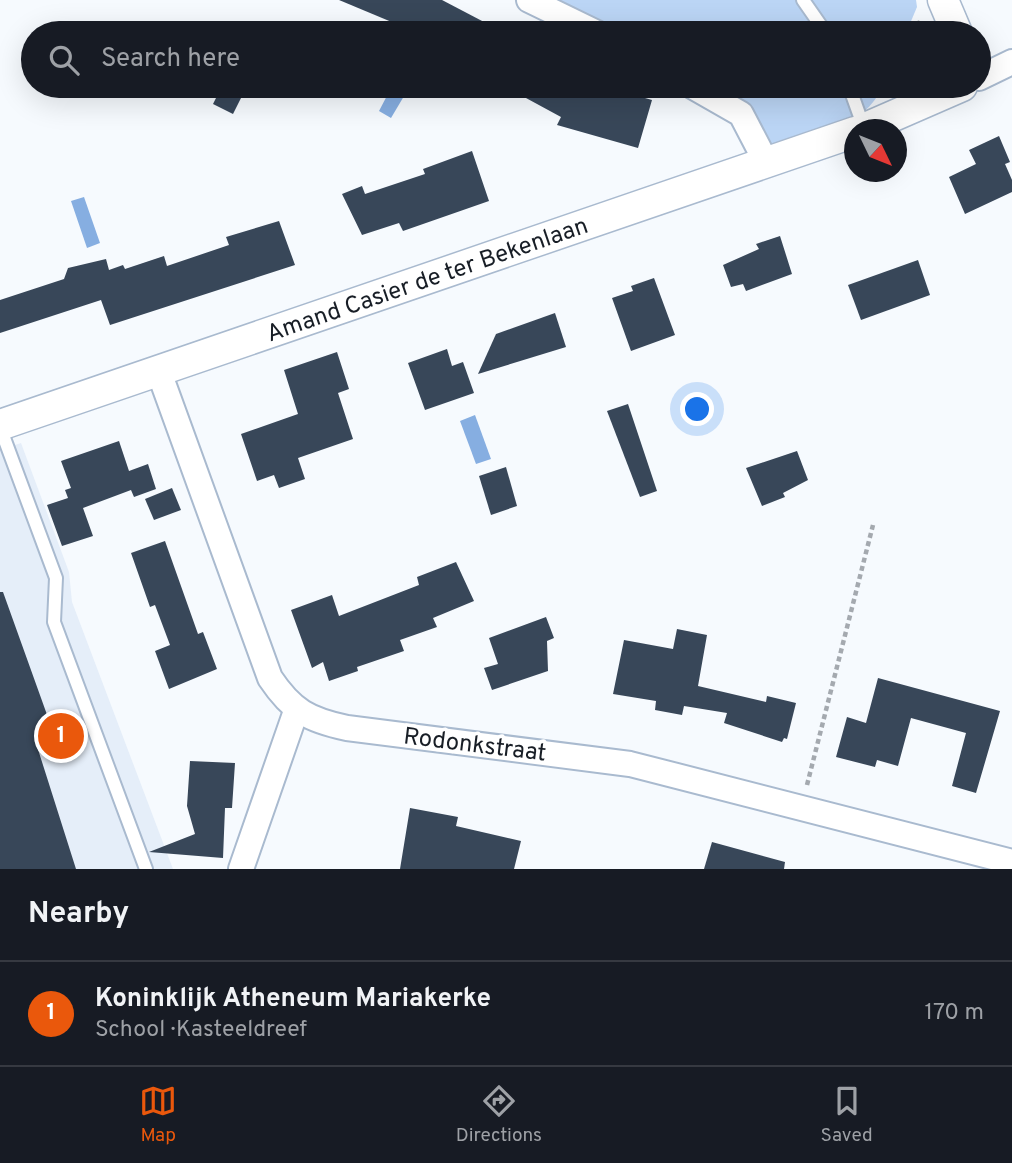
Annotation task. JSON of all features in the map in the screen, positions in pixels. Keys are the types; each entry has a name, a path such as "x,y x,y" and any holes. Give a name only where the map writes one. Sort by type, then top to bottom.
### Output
{"street":[{"path":"529,0 572,21"},
{"path":"943,0 952,21"},
{"path":"991,72 1012,62"},
{"path":"713,98 741,114 766,162"},
{"name":"Amand Casier de ter Bekenlaan","path":"886,119 934,98"},
{"name":"Amand Casier de ter Bekenlaan","path":"0,426 844,135"},
{"name":"Rodonkstraat","path":"159,372 270,678 296,711 322,723 347,728 630,764 1012,862"},
{"path":"241,869 296,711"}],"lane":[{"path":"803,0 818,21"},
{"path":"852,98 857,119"},
{"path":"0,426 56,578 54,622 146,869"}],"path":[{"path":"802,806 873,526"}],"shaded area":[{"path":"554,0 916,0 917,7 911,21 597,21"},
{"path":"386,98 403,98 391,118 379,111"},
{"path":"740,98 875,98 855,119 844,119 844,126 773,153 752,110"},
{"path":"84,197 100,243 87,248 71,201"},
{"path":"475,415 491,459 476,464 460,421"},
{"path":"21,443 69,572 72,602 173,869 0,869 0,450"}],"building":[{"path":"339,0 442,0 482,21 389,21"},
{"path":"216,98 241,98 233,114 213,104"},
{"path":"526,98 652,100 638,148 557,125 561,117"},
{"path":"999,136 1010,162 1005,164 1012,180 1012,192 965,214 949,177 976,164 969,150"},
{"path":"472,151 489,201 403,231 399,223 362,235 342,194 362,186 365,194 425,174 423,169"},
{"path":"279,221 295,265 110,325 101,300 0,333 0,300 64,279 68,268 106,259 109,270 123,265 125,269 164,256 167,266 229,245 226,237"},
{"path":"780,236 792,274 746,291 743,284 731,287 723,265 759,249 756,244"},
{"path":"918,260 930,295 861,320 848,285"},
{"path":"654,278 675,335 631,351 612,298 633,291 631,286"},
{"path":"555,313 566,347 478,374 496,334"},
{"path":"447,349 452,366 463,362 474,393 425,410 408,363"},
{"path":"337,352 349,389 338,393 353,439 298,458 305,479 279,488 274,475 257,481 241,434 298,414 284,370"},
{"path":"628,404 657,491 640,497 607,411"},
{"path":"119,441 129,471 148,464 156,489 134,497 131,490 83,508 93,536 62,546 47,505 68,498 65,490 71,488 61,461"},
{"path":"797,451 808,480 783,493 785,497 762,506 746,468"},
{"path":"506,467 517,506 491,515 479,476"},
{"path":"172,488 181,510 154,520 145,499"},
{"path":"165,541 198,634 203,632 217,669 169,689 155,651 170,645 155,605 150,607 131,553"},
{"path":"456,562 474,601 433,618 437,627 400,640 404,651 357,667 358,671 329,681 323,662 312,668 291,610 332,595 339,616 419,585 417,577"},
{"path":"0,592 3,592 55,737 36,743 76,869 0,869"},
{"path":"546,617 554,638 547,641 548,671 492,690 484,668 498,664 489,638"},
{"path":"677,629 707,635 698,686 766,702 767,696 796,703 787,739 784,738 782,742 724,723 727,713 684,706 682,715 655,710 656,701 613,694 624,640 673,649"},
{"path":"878,678 1000,711 976,793 952,786 966,733 911,718 898,766 877,760 875,767 836,757 847,717 866,723"},
{"path":"190,761 235,763 232,808 225,808 223,858 149,852 195,834 187,806"},
{"path":"410,808 458,817 456,826 521,841 514,869 400,869"},
{"path":"712,842 785,862 784,869 704,869"}],"place":[{"name":"Koninklijk Atheneum Mariakerke","path":"61,736"}]}
